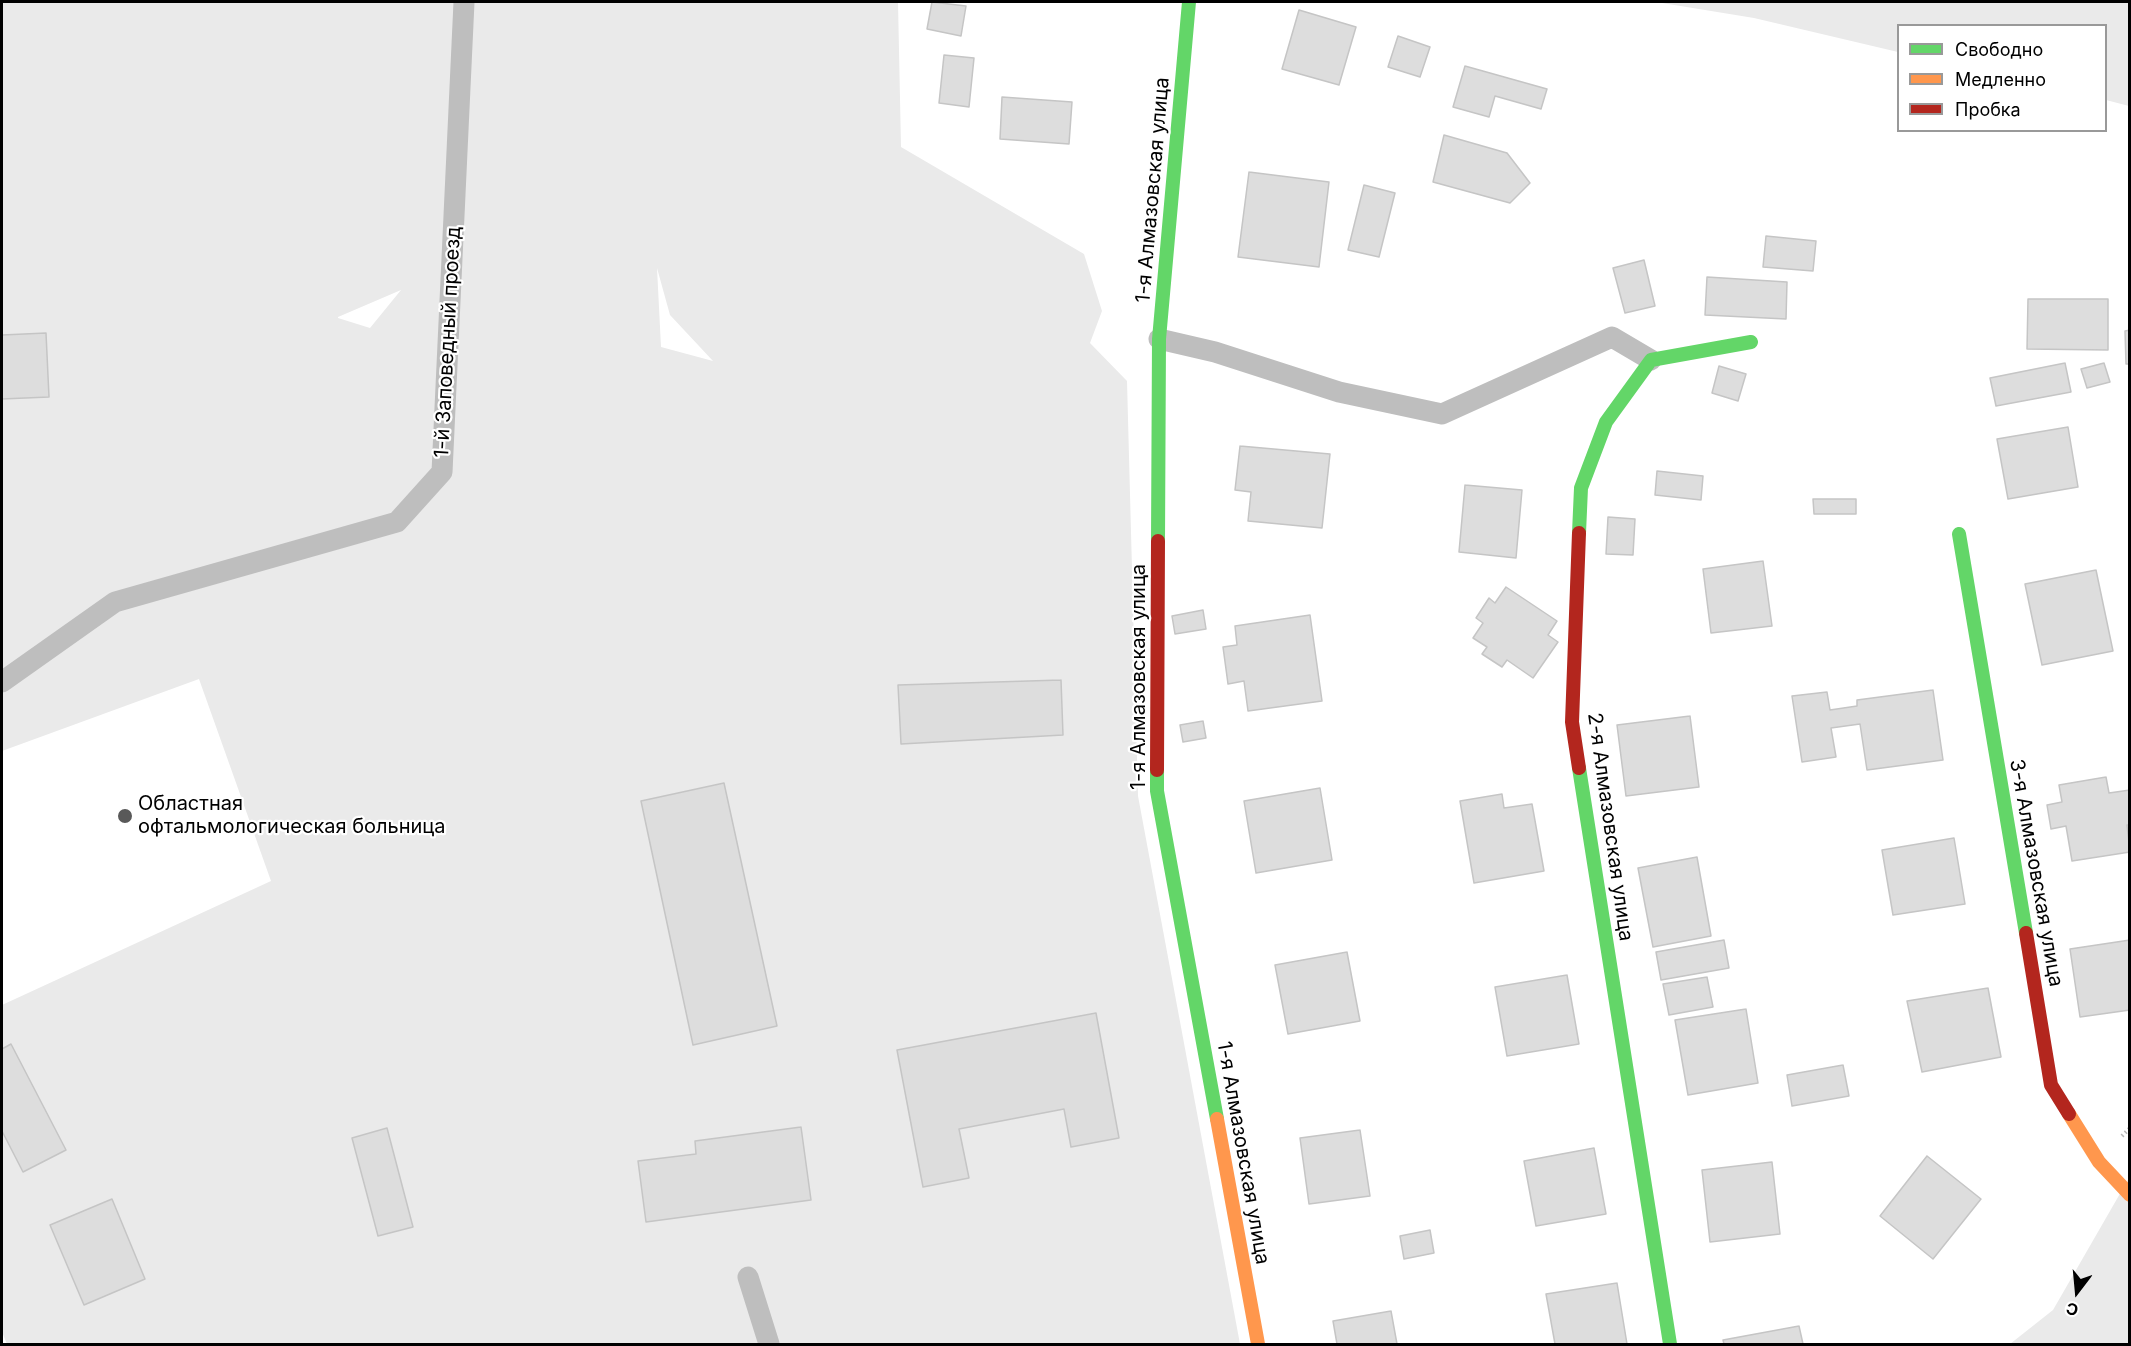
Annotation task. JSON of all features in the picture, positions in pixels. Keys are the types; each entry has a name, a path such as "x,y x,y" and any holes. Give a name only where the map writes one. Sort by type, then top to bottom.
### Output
{"street":[{"name":"1-я Алмазовская улица","path":"1189,2 1159,339 1157,790 1258,1344"},
{"path":"1652,360 1751,342"},
{"name":"2-я Алмазовская улица","path":"1652,360 1606,422 1581,488 1572,722 1670,1344"},
{"name":"3-я Алмазовская улица","path":"1959,534 2051,1085 2099,1162 2130,1196"}],"lane":[{"name":"1-й Заповедный проезд","path":"2,682 115,602 397,522 442,472 464,2"},
{"path":"1159,339 1215,352 1339,393 1442,414 1612,337 1652,360"},
{"path":"748,1278 769,1344"}],"shaded area":[{"path":"2,2 898,2 901,147 1084,254 1102,311 1090,343 1127,381 1138,796 1240,1344 7,1344 2,1332 2,1005 271,881 199,679 2,751","holes":["657,268 670,315 713,361 661,347","401,290 370,328 338,318 338,317"]},
{"path":"1656,2 2129,2 2129,106 2107,100 2107,24 1897,24 1897,52 1754,18"},
{"path":"2129,1178 2129,1344 2010,1344 2053,1310"}],"building":[{"path":"932,2 966,6 961,36 927,29"},
{"path":"1299,10 1356,27 1339,85 1282,69"},
{"path":"1398,36 1430,47 1420,77 1388,67"},
{"path":"944,55 974,58 969,107 939,103"},
{"path":"1465,66 1547,89 1541,109 1495,96 1489,117 1453,107"},
{"path":"1002,97 1072,102 1069,144 1000,139"},
{"path":"1444,135 1507,153 1530,183 1510,203 1433,182"},
{"path":"1249,172 1329,182 1319,267 1238,257"},
{"path":"1364,185 1395,193 1379,257 1348,250"},
{"path":"1766,236 1816,241 1813,271 1763,267"},
{"path":"1644,260 1655,306 1625,313 1613,268"},
{"path":"1707,277 1787,282 1786,319 1705,315"},
{"path":"2028,299 2108,299 2108,350 2027,349"},
{"path":"2130,330 2130,364 2126,364 2125,331"},
{"path":"46,333 49,397 2,399 2,335"},
{"path":"2065,363 2071,392 1996,406 1990,378"},
{"path":"2104,363 2110,382 2087,388 2081,369"},
{"path":"1719,366 1746,374 1738,401 1712,393"},
{"path":"2068,427 2078,487 2008,499 1997,439"},
{"path":"1240,446 1330,454 1322,528 1248,521 1251,492 1235,490"},
{"path":"1657,471 1703,476 1701,500 1655,495"},
{"path":"1465,485 1522,490 1516,558 1459,552"},
{"path":"1813,499 1856,499 1856,514 1814,514"},
{"path":"1608,517 1635,519 1633,555 1606,554"},
{"path":"1763,561 1772,626 1711,633 1703,569"},
{"path":"2096,570 2113,651 2042,665 2025,584"},
{"path":"1506,587 1557,621 1548,635 1558,642 1533,678 1507,660 1502,667 1482,654 1487,647 1473,638 1483,623 1476,618 1489,598 1495,603"},
{"path":"1203,610 1206,629 1175,634 1172,616"},
{"path":"1310,615 1322,701 1248,711 1244,681 1228,684 1223,647 1237,645 1235,626"},
{"path":"1061,680 1063,735 901,744 898,685"},
{"path":"1933,690 1943,760 1867,770 1860,724 1831,728 1836,757 1802,762 1792,696 1827,692 1830,710 1857,706 1857,700"},
{"path":"1690,716 1699,787 1626,796 1617,725"},
{"path":"1203,721 1206,738 1183,742 1180,725"},
{"path":"2106,777 2109,793 2130,790 2130,825 2127,825 2130,852 2072,861 2066,826 2051,829 2047,805 2062,802 2059,785"},
{"path":"724,783 777,1026 693,1045 641,801"},
{"path":"1320,788 1332,860 1256,873 1244,801"},
{"path":"1502,794 1504,808 1532,804 1544,871 1474,883 1460,801"},
{"path":"1954,838 1965,904 1893,915 1882,850"},
{"path":"1697,857 1711,936 1653,947 1638,868"},
{"path":"1724,940 1729,968 1661,980 1656,952"},
{"path":"2130,940 2130,1010 2080,1017 2070,949"},
{"path":"1347,952 1360,1021 1288,1034 1275,965"},
{"path":"1567,975 1579,1044 1507,1056 1495,987"},
{"path":"1707,977 1713,1007 1669,1015 1663,984"},
{"path":"1988,988 2001,1057 1922,1072 1907,1001"},
{"path":"1746,1009 1758,1083 1688,1095 1675,1020"},
{"path":"1096,1013 1119,1138 1071,1147 1064,1109 959,1129 969,1178 923,1187 897,1050"},
{"path":"11,1044 66,1150 23,1172 2,1131 2,1049"},
{"path":"1843,1065 1849,1096 1792,1106 1787,1075"},
{"path":"801,1127 811,1200 646,1222 638,1161 696,1154 695,1141"},
{"path":"387,1128 413,1227 378,1236 352,1138"},
{"path":"1360,1130 1370,1196 1309,1204 1300,1138"},
{"path":"1594,1148 1606,1214 1536,1226 1524,1161"},
{"path":"1927,1156 1981,1199 1933,1259 1880,1216"},
{"path":"1772,1162 1780,1234 1710,1242 1702,1170"},
{"path":"112,1199 145,1279 84,1305 50,1225"},
{"path":"1430,1230 1434,1253 1404,1259 1400,1236"},
{"path":"1617,1283 1627,1344 1555,1344 1546,1294"},
{"path":"1391,1311 1397,1344 1337,1344 1333,1321"},
{"path":"1799,1326 1803,1344 1724,1344 1723,1340"}],"traffic: fast":[{"path":"1158,541 1159,339 1189,2"},
{"path":"1579,533 1581,488 1606,422 1651,360 1751,342"},
{"path":"1959,534 2026,933"},
{"path":"1579,768 1670,1344"},
{"path":"1157,770 1157,791 1217,1119"}],"traffic: slow":[{"path":"2069,1114 2099,1162 2130,1195"},
{"path":"1217,1119 1258,1344"}],"traffic: jam":[{"path":"1579,533 1572,722 1579,768"},
{"path":"1157,770 1158,541"},
{"path":"2026,933 2051,1085 2069,1114"}],"place":[{"name":"Областная офтальмологическая больница","path":"125,816"}]}
